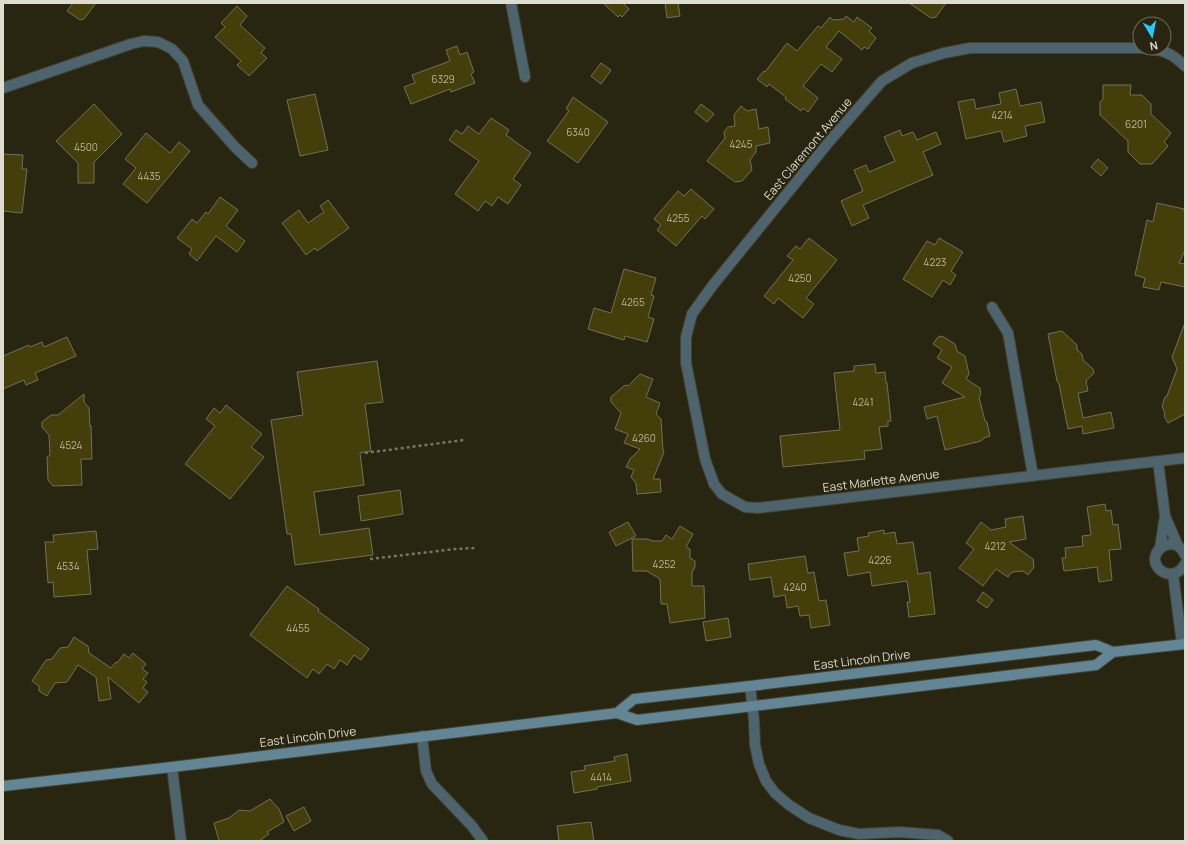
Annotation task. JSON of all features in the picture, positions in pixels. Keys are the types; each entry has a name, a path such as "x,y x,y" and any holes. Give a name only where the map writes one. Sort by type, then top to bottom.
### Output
{"main road":[{"name":"East Lincoln Drive","path":"616,713 634,699 1096,644 1113,652"},
{"name":"East Lincoln Drive","path":"3,786 616,713 637,720 1096,665 1113,652 1183,644"}],"street":[{"path":"511,3 525,77"},
{"path":"3,88 131,44 144,41 158,42 172,49 184,61 198,105 235,147 252,163"},
{"name":"East Claremont Avenue","path":"733,500 722,494 714,484 705,459 686,363 686,337 692,314 713,285 828,143 882,81 912,63 944,53 970,48 1146,48 1163,51 1175,56 1185,66"},
{"path":"992,307 1008,333 1033,476"},
{"name":"East Marlette Avenue","path":"733,500 745,507 758,508 1185,458"},
{"path":"1158,462 1165,516 1178,546 1185,555"},
{"path":"1160,548 1165,516"},
{"path":"1178,546 1166,544 1160,548 1155,557 1157,567 1164,573 1173,574 1181,570 1185,564"},
{"path":"1173,574 1183,644"},
{"path":"750,686 755,745 759,764 766,781 775,793 788,805 809,818 839,830 858,834 899,832 938,835 948,841"},
{"path":"422,736 426,771 432,784 472,826 483,841"},
{"path":"172,767 180,841"}],"path":[{"path":"365,453 464,440"},
{"path":"370,559 476,548"}],"building":[{"path":"73,3 96,3 84,19 80,20 67,11"},
{"path":"603,3 623,3 629,9 622,17 620,15 618,17"},
{"path":"665,3 678,3 680,16 667,18"},
{"path":"909,3 946,3 936,17 931,18"},
{"path":"237,6 247,16 240,25 265,48 261,53 267,58 249,76 237,65 241,61 215,37 225,27 221,23"},
{"path":"846,16 854,22 857,17 872,28 869,31 876,38 868,49 864,47 862,50 839,31 826,47 842,59 832,72 821,64 803,86 818,98 808,112 803,108 801,111 769,84 767,87 757,79 764,71 765,72 787,43 797,51 818,26 821,28 830,17 833,20 844,19"},
{"path":"457,46 460,55 467,52 474,72 471,74 475,83 451,92 450,89 411,104 404,87 415,83 412,75 450,61 446,50"},
{"path":"601,63 611,70 601,84 591,76"},
{"path":"1103,85 1131,85 1130,95 1142,95 1151,104 1151,114 1171,133 1164,142 1168,146 1152,164 1140,164 1128,152 1128,141 1100,115 1100,102 1103,99"},
{"path":"1016,89 1020,106 1041,102 1045,122 1025,126 1027,136 1004,142 1001,131 966,139 958,102 974,99 976,109 1001,104 999,93"},
{"path":"315,94 328,150 300,156 287,100"},
{"path":"573,97 608,122 578,163 547,141 569,111 566,109"},
{"path":"94,104 122,134 94,162 94,183 78,183 78,163 56,141"},
{"path":"701,104 714,114 707,122 695,112"},
{"path":"741,106 747,111 756,109 759,129 768,127 770,143 756,146 756,152 750,160 752,170 742,181 735,182 707,161 725,138 724,132 728,127 735,126 734,115"},
{"path":"491,118 509,130 506,135 531,153 513,179 521,185 508,204 498,197 492,206 485,201 478,211 455,194 479,161 449,140 456,130 462,134 468,126 479,134"},
{"path":"900,130 902,136 913,132 917,140 936,132 941,144 923,152 933,175 863,205 869,218 852,226 841,201 863,191 854,170 866,165 869,172 895,161 884,137"},
{"path":"146,133 170,153 179,142 190,151 147,203 123,184 136,168 125,159"},
{"path":"3,154 23,155 22,169 27,169 22,213 3,211"},
{"path":"1098,159 1108,168 1101,176 1091,167"},
{"path":"691,189 714,209 705,219 702,216 676,246 657,230 661,225 654,219 678,191 684,196"},
{"path":"220,197 238,210 226,226 245,241 237,252 216,236 197,261 189,254 192,249 177,238 192,219 197,223 206,212 208,214"},
{"path":"328,200 349,228 317,251 315,248 306,255 282,223 299,210 308,223 324,212 320,206"},
{"path":"1157,203 1184,209 1185,250 1179,263 1185,264 1185,287 1161,282 1159,290 1143,287 1145,278 1135,275 1147,220 1153,222"},
{"path":"809,238 837,260 806,298 814,304 803,318 778,298 774,304 764,296 793,260 787,256 796,246 800,249"},
{"path":"939,238 963,252 951,271 956,275 950,285 943,280 932,297 903,279 927,241 935,245"},
{"path":"624,269 656,278 651,295 654,296 648,317 654,319 647,342 625,336 624,340 588,329 594,308 611,313"},
{"path":"1184,325 1185,414 1168,423 1164,416 1165,414 1162,406 1177,369 1172,357"},
{"path":"1062,331 1077,345 1077,350 1082,354 1083,360 1093,369 1094,373 1086,381 1088,391 1078,393 1083,418 1111,412 1114,428 1083,434 1082,426 1068,429 1048,334"},
{"path":"942,336 955,344 957,351 965,356 969,374 966,379 980,388 981,394 979,397 990,436 981,441 945,450 937,416 927,419 924,407 965,397 942,383 952,367 937,358 942,350 933,344 938,337"},
{"path":"67,337 76,356 35,373 38,380 26,385 24,380 3,389 3,356 29,345 30,347 42,342 44,347"},
{"path":"377,361 383,402 365,404 371,451 360,453 364,485 314,492 320,535 369,528 373,555 295,565 291,534 287,534 271,420 303,415 297,372"},
{"path":"875,364 876,373 885,372 891,421 888,421 888,426 879,427 882,449 864,451 865,459 783,467 780,436 840,430 834,373 854,371 854,366"},
{"path":"640,374 653,379 646,397 660,403 656,414 661,419 664,452 653,479 660,479 661,492 637,494 636,483 631,477 634,470 626,467 630,459 640,449 624,443 628,434 615,429 621,413 611,402 611,397 625,385 628,386"},
{"path":"84,394 84,402 89,408 92,459 81,459 82,485 53,486 48,480 47,457 50,455 49,435 42,427 42,422 51,415 58,415"},
{"path":"226,405 262,434 251,447 264,457 230,499 185,464 215,426 206,419 214,408 220,413"},
{"path":"400,490 403,514 361,521 358,496"},
{"path":"1105,504 1106,511 1111,510 1113,525 1118,524 1121,549 1109,550 1112,580 1099,582 1097,567 1064,571 1062,558 1066,558 1065,548 1083,546 1082,536 1091,535 1087,507"},
{"path":"1023,516 1026,539 1009,542 1033,559 1034,567 1028,575 1023,571 1012,572 1008,577 996,569 983,586 959,568 974,549 966,543 981,522 991,530 1006,527 1005,519"},
{"path":"628,522 636,536 616,546 609,532"},
{"path":"680,526 693,534 686,547 690,549 690,558 695,561 695,567 692,572 692,586 704,586 705,618 670,623 667,604 661,604 660,579 647,571 633,571 632,539 662,541 666,535 672,539"},
{"path":"884,530 884,534 895,532 897,544 913,542 918,574 930,572 935,614 909,617 907,602 910,602 907,581 872,586 870,572 848,576 844,553 859,551 857,538 869,536 868,533"},
{"path":"96,531 98,549 87,550 91,594 54,597 53,582 48,583 45,542 54,542 53,535"},
{"path":"805,556 808,573 814,572 819,601 826,600 830,625 811,628 809,615 800,616 798,606 787,608 785,595 774,597 771,577 750,580 748,564"},
{"path":"287,586 319,609 318,611 369,649 361,660 354,655 347,665 340,660 334,669 327,664 319,674 313,669 307,678 250,635"},
{"path":"983,592 993,600 987,608 977,601"},
{"path":"728,618 731,637 706,641 703,622"},
{"path":"74,637 88,646 89,653 111,668 124,654 129,658 133,653 146,664 142,669 148,673 143,679 147,682 143,688 148,692 139,703 108,677 111,699 99,701 96,677 78,665 67,682 55,683 47,696 39,691 39,686 32,681 46,660 52,659 60,648 68,647"},
{"path":"627,754 631,781 574,793 571,772 585,770 584,766 615,761 614,757"},
{"path":"270,799 279,809 284,822 267,832 269,834 259,841 219,841 214,823 229,818 239,810 250,811"},
{"path":"304,807 311,821 294,831 286,816"},
{"path":"591,822 594,841 559,841 557,826"}]}
